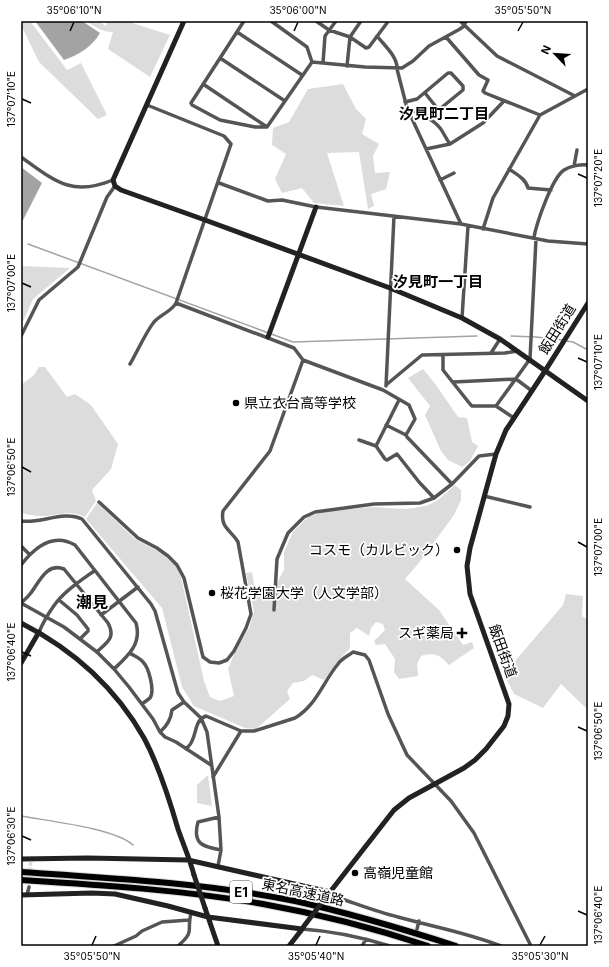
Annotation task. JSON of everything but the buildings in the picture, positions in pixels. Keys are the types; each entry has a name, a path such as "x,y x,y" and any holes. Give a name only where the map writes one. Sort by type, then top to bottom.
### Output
{"highway":[{"name":"東名高速道路","path":"21,872 175,884 295,901 358,917 456,946"},
{"name":"東名高速道路","path":"21,880 181,893 263,904 328,918 428,946"}],"street":[{"path":"21,336 39,300 78,268 107,197 184,21"},
{"path":"244,21 191,103 192,105 220,120 255,127 267,127"},
{"path":"271,21 307,47 312,62"},
{"path":"316,21 329,30 350,37 366,48 369,47 388,23"},
{"path":"323,63 325,36 336,21"},
{"path":"347,66 350,37 361,21"},
{"path":"460,21 497,56 575,96"},
{"path":"312,62 347,66 402,68 413,61 429,46 464,26 466,21"},
{"path":"237,32 302,75"},
{"path":"377,36 394,58 407,108 461,224"},
{"path":"446,37 479,74 488,80 483,91 484,93 540,115"},
{"path":"220,58 285,101"},
{"path":"267,127 312,62"},
{"path":"405,102 417,99 448,73 451,73 463,86 463,90 441,108 437,108 425,93"},
{"path":"203,84 267,127"},
{"path":"483,229 493,198 540,115 588,89"},
{"path":"426,149 450,144 483,123 504,101"},
{"path":"130,364 154,322 163,314 173,309 176,303 232,144 224,136 147,105"},
{"path":"407,108 428,119 439,127 450,144"},
{"path":"574,166 577,150"},
{"path":"21,157 49,177 67,186 76,188 114,183"},
{"path":"496,406 530,359 536,224 560,173 565,169 574,166 588,165"},
{"path":"509,169 525,180 528,188 551,190"},
{"path":"440,180 454,173"},
{"path":"114,183 121,190 390,288 462,318 500,339 588,401"},
{"path":"219,183 268,202 282,200 316,207 461,224 535,238 588,244"},
{"path":"268,337 316,207"},
{"path":"386,386 394,216"},
{"path":"462,318 468,226"},
{"path":"176,303 268,337 294,348 303,360 383,390 409,405 416,417 406,435"},
{"name":"飯田街道","path":"289,946 394,810 409,798 464,768 475,760 502,729 508,716 508,699 472,601 467,566 470,548 496,454 506,430 532,392 588,303"},
{"path":"491,353 500,339"},
{"path":"383,390 422,355 518,351"},
{"path":"443,355 443,370 472,406 496,406 514,418"},
{"path":"99,502 138,538 157,548 177,565 184,578 203,658 210,662 219,663 227,660 234,651 243,634 251,614 238,542 224,525 222,520 223,511 270,451 303,360"},
{"path":"452,382 516,380 532,392"},
{"path":"376,446 399,400"},
{"path":"386,425 406,435 452,484"},
{"path":"359,440 376,446 387,460 397,454 434,498"},
{"path":"274,610 277,559 288,533 304,517 315,512 374,504 420,503 434,498 452,484 479,456 496,454"},
{"path":"484,496 530,507"},
{"path":"21,521 68,516 74,516 82,519 138,587 155,611 178,693 184,702 201,718 207,732 222,850 218,866"},
{"path":"21,564 36,548 46,543 58,540 67,540 74,545 133,619 137,627 137,639 130,654 114,669"},
{"path":"21,546 29,554"},
{"path":"97,652 108,641 112,634 112,629 64,569 57,567 52,568 41,577 30,595 21,603 64,627 97,652 114,669 153,718 160,732 165,737 211,765"},
{"path":"21,663 58,600 94,570"},
{"path":"101,615 138,587"},
{"path":"58,600 77,615 88,629 88,631 80,639"},
{"path":"21,623 39,632 74,656 95,674 133,720 144,738 162,778 188,860 218,946"},
{"path":"186,749 192,742 198,721 206,716 241,731 254,731 286,722 301,715 310,706 339,662 353,652 365,655 369,660 388,714 407,755 463,816 474,833 531,946"},
{"path":"130,654 142,661 146,666 153,690 150,698 142,704"},
{"path":"160,732 166,727 172,710 184,702"},
{"path":"213,777 241,731"},
{"path":"219,817 198,822 197,827 198,836 204,847 222,850"},
{"path":"21,859 88,858 188,860 330,892 336,897 398,917 479,937 501,946"},
{"path":"27,895 29,887"},
{"path":"21,895 115,894 208,917 303,927 366,939 390,946"},
{"path":"178,946 188,936 190,931 189,920 191,913"},
{"path":"114,946 162,922 189,920"},
{"path":"417,929 419,922"},
{"path":"362,946 366,939"}],"shaded area":[{"path":"21,21 30,21 67,70 81,63 107,115 98,119 39,62 21,25"},
{"path":"35,21 82,21 100,33 97,38 84,50 64,60"},
{"path":"86,21 99,21 106,26 107,21 126,21 170,35 150,77 108,49 113,32 102,30"},
{"path":"343,84 356,109 366,119 362,134 379,144 373,156 375,173 390,172 386,189 371,194 374,206 368,209 359,152 327,153 344,206 314,203 302,188 282,193 275,179 286,154 272,145 273,128 289,122 308,89"},
{"path":"21,167 42,183 21,224"},
{"path":"21,266 70,268 33,299 21,326"},
{"path":"39,367 45,367 67,397 75,394 91,405 118,444 111,469 92,490 96,501 85,517 74,513 41,516 21,513 21,385 34,375"},
{"path":"423,369 458,417 467,418 472,442 478,446 470,461 462,467 448,460 441,451 425,415 430,406 408,378"},
{"path":"455,485 461,490 461,500 454,515 418,564 405,579 439,610 463,645 472,642 474,648 449,665 443,659 434,654 421,656 417,664 418,676 399,679 394,672 395,659 385,644 376,645 374,641 385,630 383,624 376,622 371,628 369,636 357,628 350,633 350,648 337,662 324,680 312,675 304,681 293,683 287,691 290,699 256,729 245,728 194,706 182,687 162,608 86,519 97,503 135,539 158,551 176,566 181,577 204,681 210,697 220,701 234,696 228,669 234,654 249,628 254,612 246,573 252,572 254,584 260,592 271,594 284,570 284,552 293,532 309,516 329,511 373,507 406,509 426,506 438,500"},
{"path":"566,594 583,596 582,616 588,620 588,710 561,684 543,708 514,694 504,674 563,605"},
{"path":"208,775 212,806 197,803 197,785"}],"waterway":[{"path":"28,244 293,342 477,336"},
{"path":"511,336 563,340"},
{"path":"566,341 573,342 588,350"},
{"path":"21,816 97,830 112,834 133,845"}],"tunnel":[{"path":"29,882 31,859"},
{"path":"412,946 416,932"}],"place":[{"name":"県立衣台高等学校","path":"236,403"},
{"name":"コスモ（カルビック）","path":"457,550"},
{"name":"桜花学園大学（人文学部）","path":"212,593"},
{"name":"スギ薬局","path":"462,633"},
{"name":"高嶺児童館","path":"355,873"}],"district":[{"name":"汐見町二丁目","path":"444,114"},
{"name":"汐見町一丁目","path":"438,282"},
{"name":"潮見","path":"92,602"}]}
